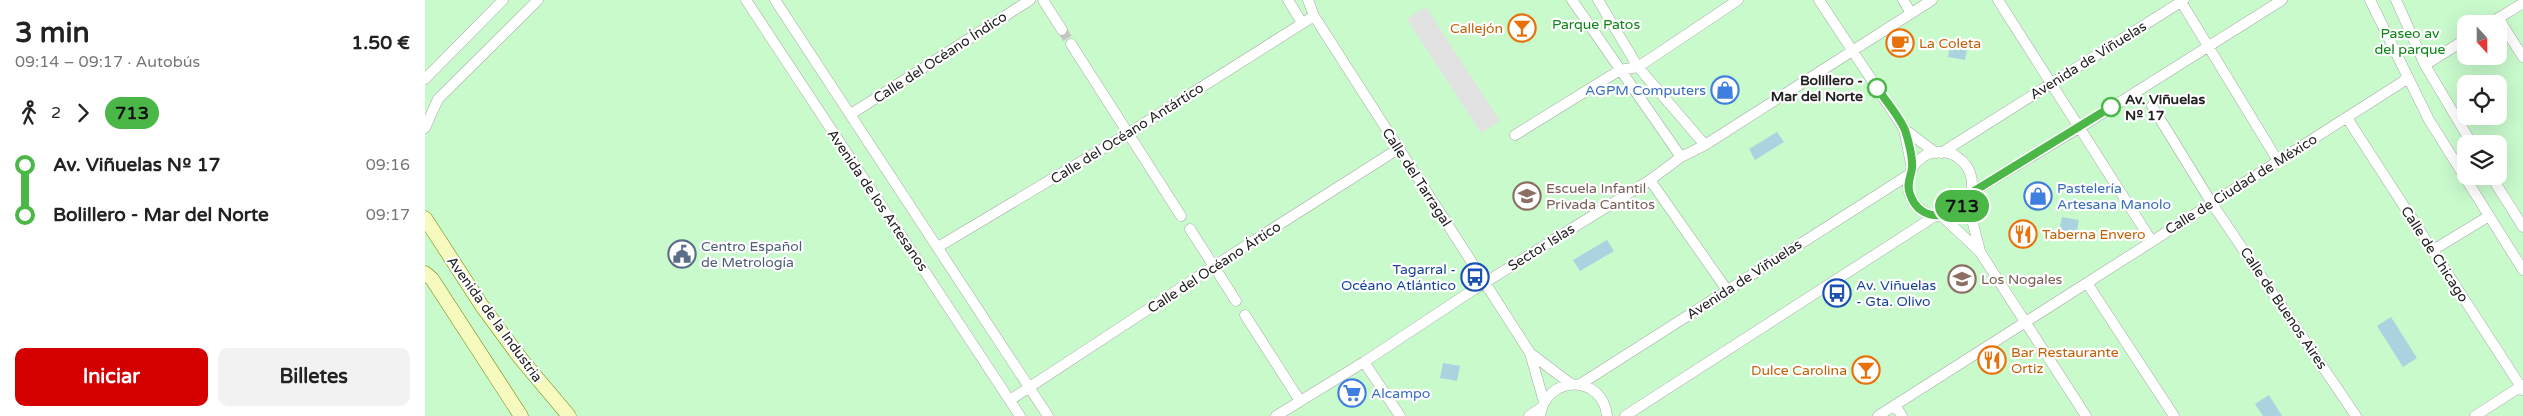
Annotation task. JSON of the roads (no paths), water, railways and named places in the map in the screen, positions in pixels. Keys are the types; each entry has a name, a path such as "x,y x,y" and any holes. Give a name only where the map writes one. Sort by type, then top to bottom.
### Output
{"street":[{"path":"425,80 503,0"},
{"path":"425,128 438,99 538,0"},
{"name":"Avenida de los Artesanos","path":"746,0 1021,416"},
{"name":"Avenida de los Artesanos","path":"775,0 1048,416"},
{"name":"Calle del Océano Índico","path":"851,114 1030,0"},
{"path":"1043,0 1062,30"},
{"path":"1287,0 1302,23"},
{"name":"Calle del Tarragal","path":"1308,0 1314,16 1530,352 1575,384 1597,393 1603,402 1607,416"},
{"path":"1572,0 1681,157"},
{"path":"1598,0 1638,67 1705,145"},
{"path":"1515,135 1620,70 1638,67 1738,0"},
{"path":"1819,0 1905,130 1938,153"},
{"path":"1903,0 1911,13"},
{"name":"Sector Islas","path":"1276,416 1364,362 1484,282 1650,180 1681,157 1705,145 1932,0"},
{"path":"1997,0 2151,240"},
{"path":"1905,130 1911,171 1909,194 1915,204 1927,214 1939,216 1952,214 1969,196 2282,0"},
{"path":"2370,0 2407,79 2429,120 2523,270"},
{"path":"2395,0 2425,65 2467,135"},
{"path":"2182,1 2278,161"},
{"name":"Avenida de Viñuelas","path":"1938,153 2182,1"},
{"path":"2504,15 2523,3"},
{"name":"Calle del Océano Antártico","path":"938,247 1129,133 1314,16"},
{"path":"2507,37 2523,57"},
{"path":"1071,44 1181,216"},
{"path":"2425,65 2457,45"},
{"name":"Calle de Ciudad de México","path":"1878,416 2151,240 2407,79"},
{"name":"Calle de Buenos Aires","path":"2152,106 2211,202 2356,416"},
{"name":"Calle de Chicago","path":"2347,118 2522,387"},
{"name":"Calle del Océano Ártico","path":"1030,387 1214,266 1398,149"},
{"path":"1911,171 1926,156 1938,153 1952,155 1968,170 1972,184 1969,196 1981,252"},
{"name":"Avenida de Viñuelas","path":"1542,409 1555,390 1575,384 1727,290 1911,171"},
{"path":"1650,180 1727,290"},
{"path":"2497,185 2523,227"},
{"path":"1939,216 1981,252 2086,416"},
{"path":"1625,416 1939,216"},
{"path":"2433,250 2489,216"},
{"name":"Avenida de la Industria","path":"425,218 487,313 521,359 569,416"},
{"path":"1190,230 1236,301"},
{"name":"Avenida de la Industria","path":"425,273 432,279 521,416"},
{"path":"2087,283 2174,416"},
{"path":"1245,315 1300,401"},
{"name":"Calle del Tarragal","path":"1530,352 1542,409"},
{"path":"1364,362 1400,416"},
{"path":"1010,400 1030,387"},
{"path":"2475,416 2522,387"},
{"path":"1895,405 1902,416"},
{"path":"1529,416 1542,409"}],"water":[{"path":"1951,42 1968,45 1965,60 1948,57"},
{"path":"1777,132 1784,142 1755,160 1749,149"},
{"path":"2062,217 2079,220 2076,236 2059,232"},
{"path":"1607,240 1614,251 1580,271 1573,260"},
{"path":"2391,317 2417,358 2403,367 2377,326"},
{"path":"1443,363 1460,366 1457,381 1440,378"},
{"path":"2269,395 2282,416 2263,416 2255,404"}],"tunnel":[{"path":"1062,30 1071,44"}],"place":[{"name":"Callejón","path":"1522,28"},
{"name":"La Coleta","path":"1900,43"},
{"name":"Bolillero - Mar del Norte","path":"1877,88"},
{"name":"AGPM Computers","path":"1725,90"},
{"name":"Av. Viñuelas Nº 17","path":"2111,107"},
{"name":"Escuela Infantil Privada Cantitos","path":"1527,196"},
{"name":"Pastelería Artesana Manolo","path":"2038,196"},
{"name":"Taberna Envero","path":"2023,234"},
{"name":"Centro Español de Metrología","path":"682,254"},
{"name":"Tagarral - Océano Atlántico","path":"1475,277"},
{"name":"Los Nogales","path":"1962,279"},
{"name":"Av. Viñuelas - Gta. Olivo","path":"1837,293"},
{"name":"Bar Restaurante Ortiz","path":"1992,360"},
{"name":"Dulce Carolina","path":"1866,370"},
{"name":"Alcampo","path":"1352,393"}],"park label":[{"name":"Parque Patos","path":"1596,24"},
{"name":"Paseo av del parque","path":"2410,42"}]}
